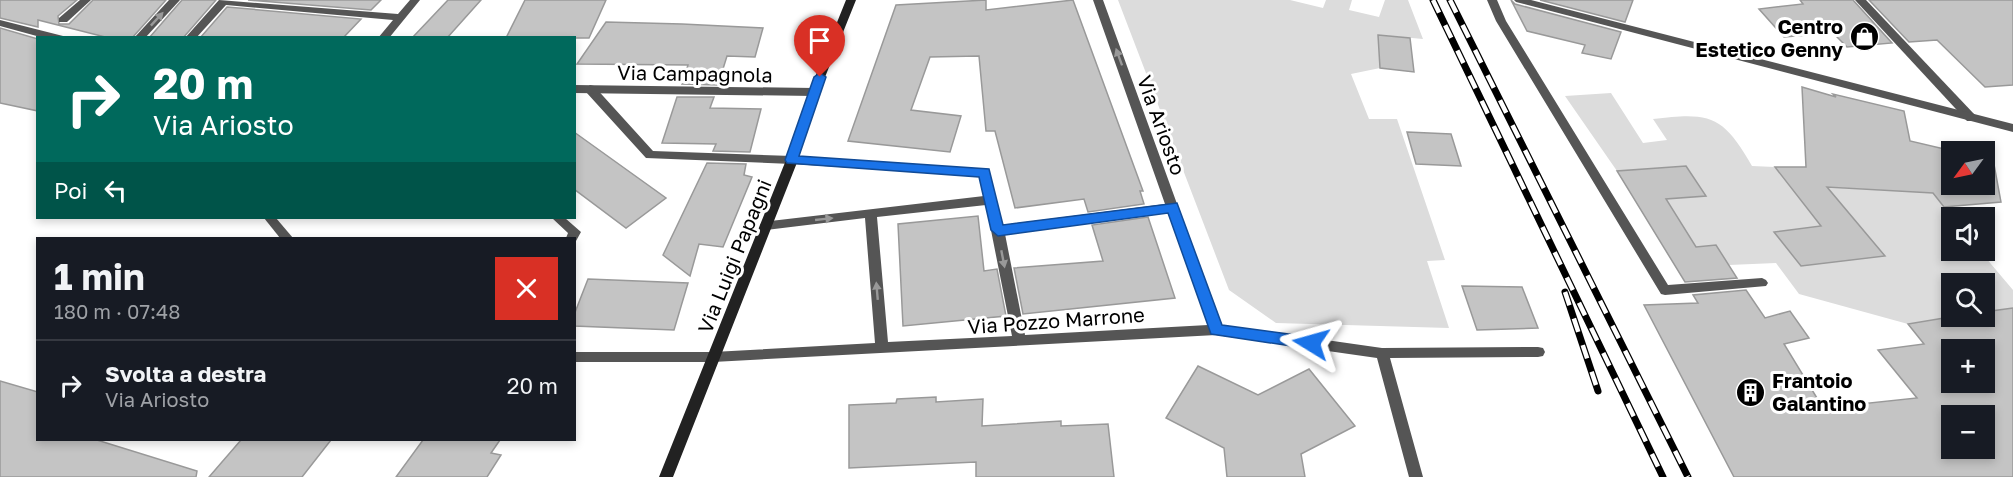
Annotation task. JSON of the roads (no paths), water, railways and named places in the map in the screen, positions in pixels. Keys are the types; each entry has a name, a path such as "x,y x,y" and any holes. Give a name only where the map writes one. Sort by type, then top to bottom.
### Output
{"street":[{"path":"63,20 86,0"},
{"path":"142,36 175,0"},
{"path":"385,36 415,0"},
{"name":"Via Luigi Papagni","path":"666,477 792,160 814,92 852,0"},
{"name":"Via Ariosto","path":"1098,0 1216,330"},
{"path":"1492,0 1501,21 1665,290 1762,283"},
{"path":"1519,0 2013,129"},
{"path":"1860,0 1971,118"},
{"path":"192,36 224,1 400,17"},
{"path":"0,23 51,36"},
{"name":"Via Campagnola","path":"576,89 814,92"},
{"path":"590,89 650,155 792,160 984,172 1020,342"},
{"path":"766,225 990,200"},
{"path":"998,230 1173,207"},
{"path":"871,214 882,350"},
{"path":"271,219 286,237"},
{"path":"559,219 575,232 572,237"},
{"name":"Via Pozzo Marrone","path":"576,357 713,357 882,350 1216,330 1382,353 1538,352"},
{"path":"1382,353 1416,477"}],"railway":[{"path":"1433,0 1663,477"},
{"path":"1450,0 1688,477"},
{"path":"1565,292 1598,391"}],"place":[{"name":"Centro Estetico Genny","path":"1864,37"},
{"name":"Frantoio Galantino","path":"1751,392"}]}
